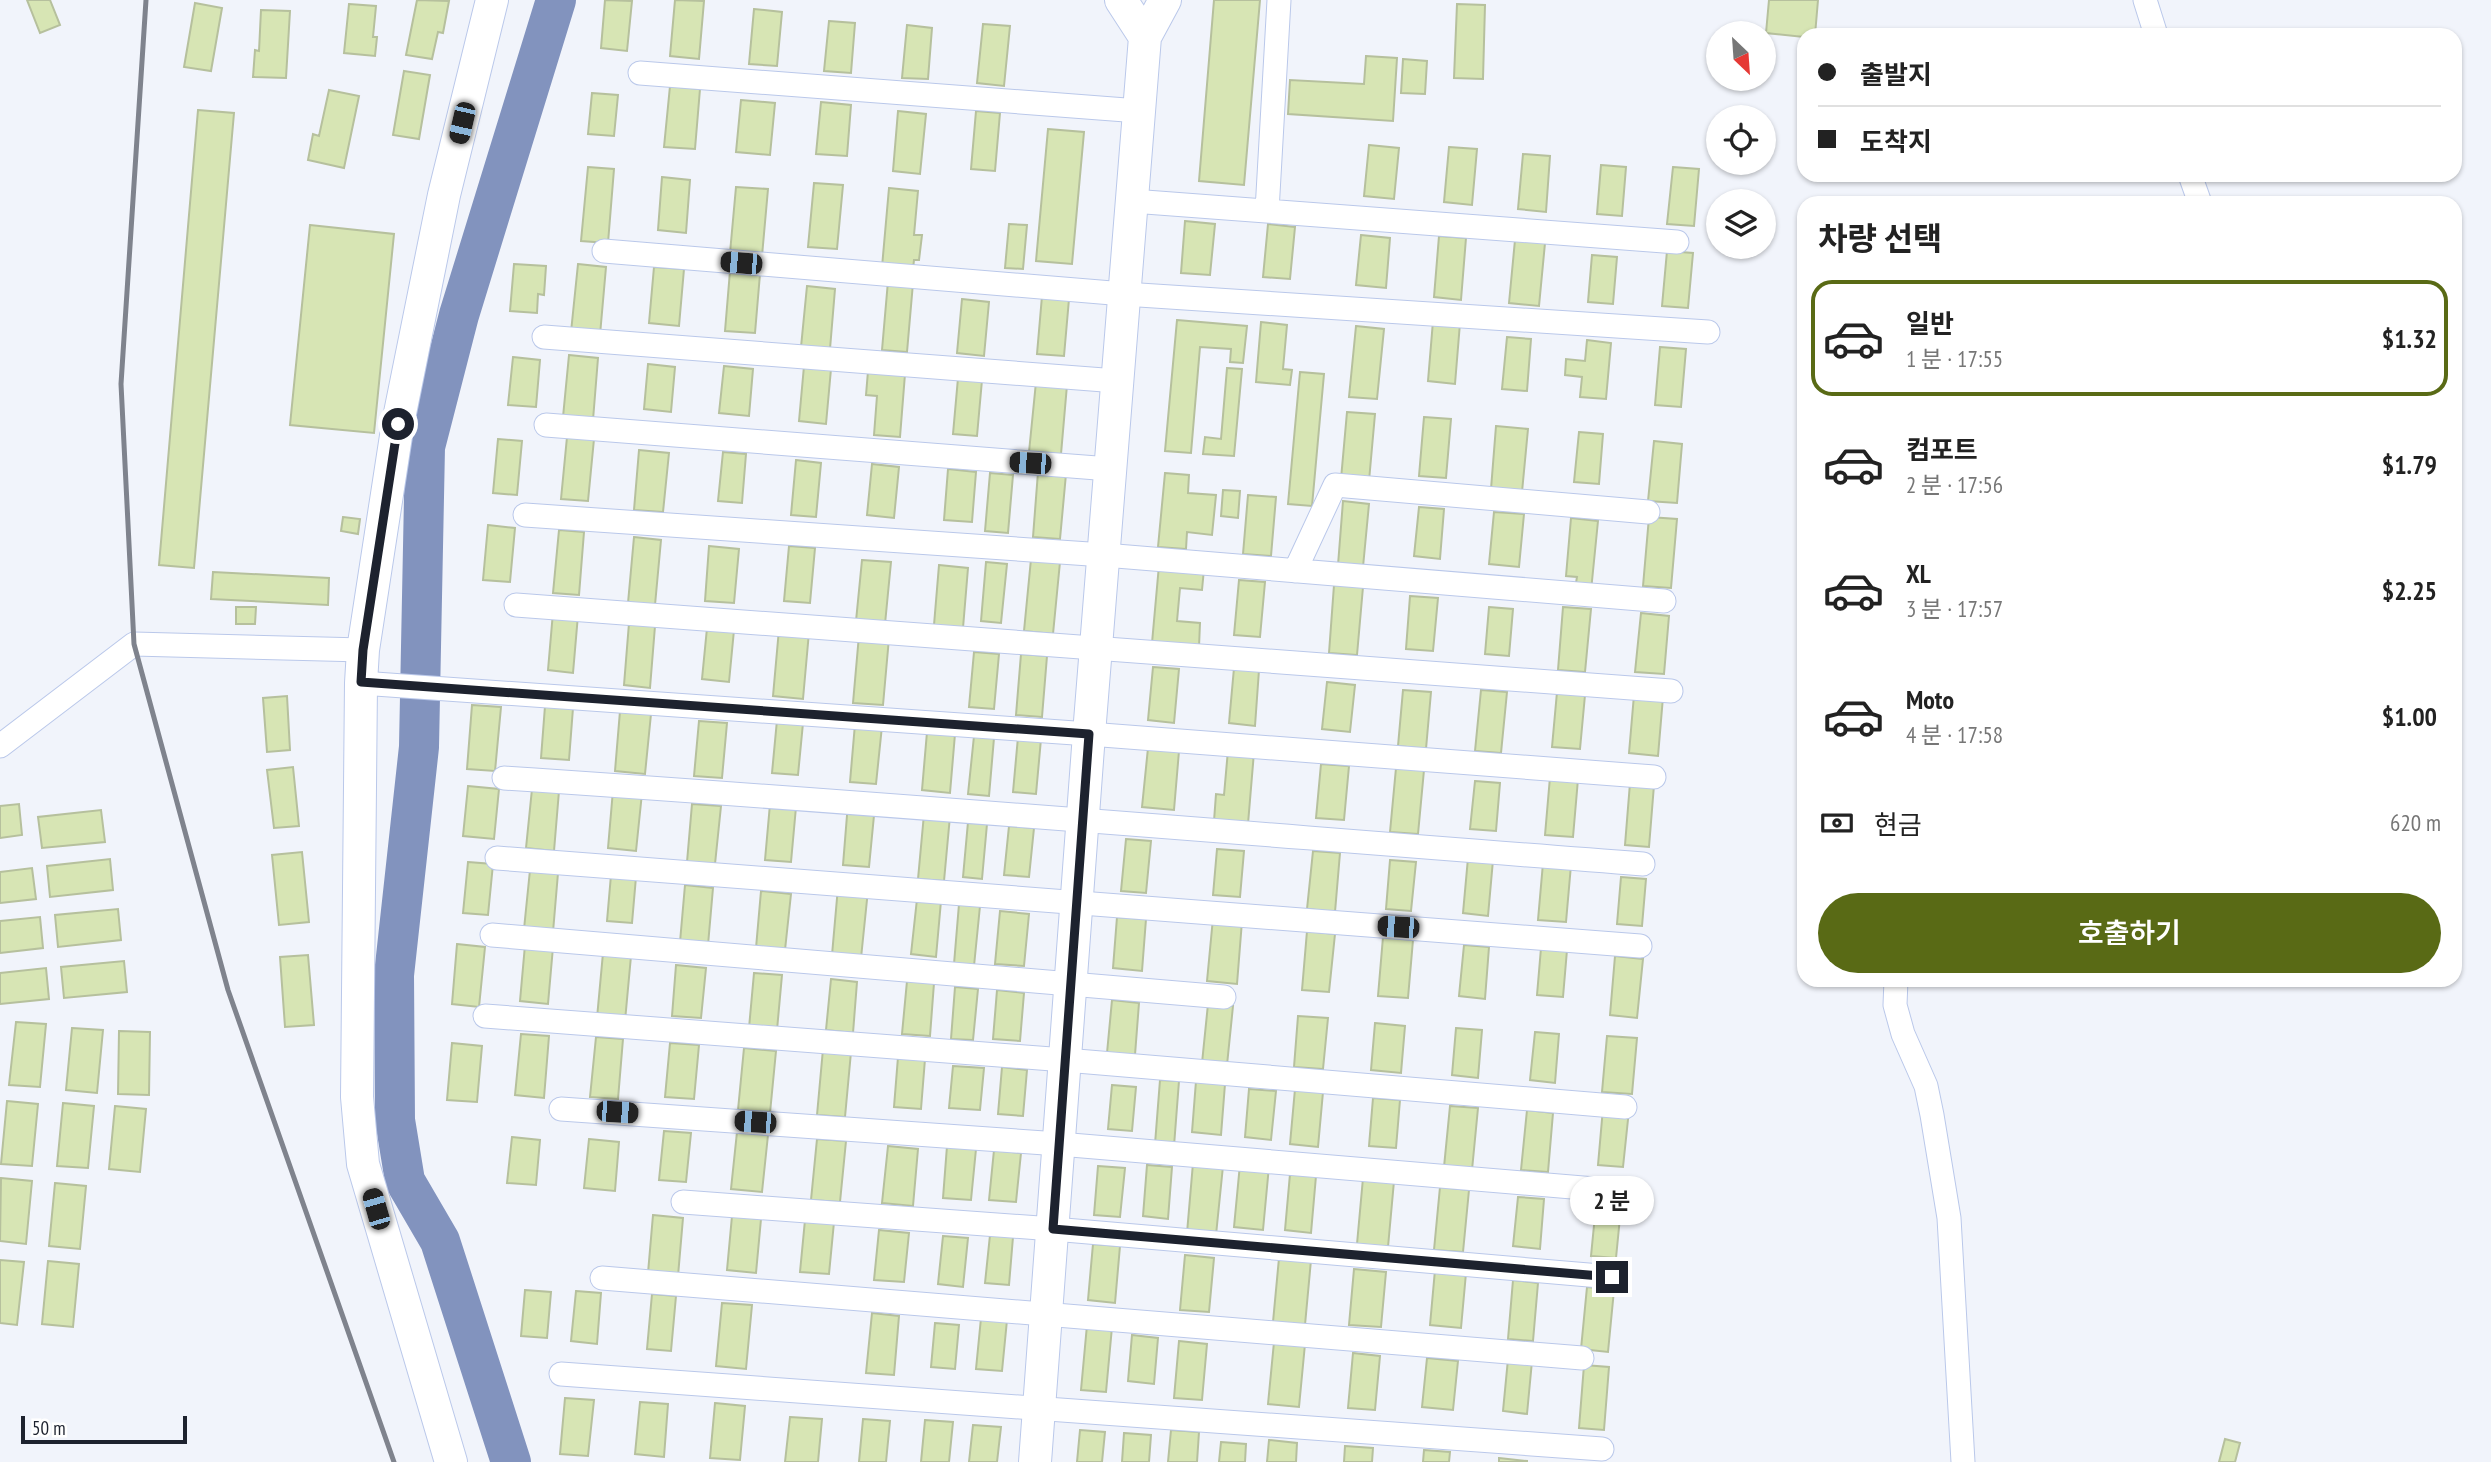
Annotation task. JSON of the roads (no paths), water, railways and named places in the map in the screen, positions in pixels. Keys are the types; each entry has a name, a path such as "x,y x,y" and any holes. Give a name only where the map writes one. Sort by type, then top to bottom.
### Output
{"street":[{"path":"451,1462 363,1164 357,1097 361,682 363,650 398,424 444,195 492,0"},
{"path":"1121,0 1145,37"},
{"path":"1035,1462 1089,734 1145,37 1165,0"},
{"path":"1267,211 1279,0"},
{"path":"2145,0 2154,28"},
{"path":"640,74 1139,111"},
{"path":"1132,201 1677,242"},
{"path":"604,251 1124,295 1708,332"},
{"path":"544,337 1117,381"},
{"path":"546,425 1110,469"},
{"path":"1295,571 1335,485 1648,512"},
{"path":"525,515 1104,555 1664,601"},
{"path":"516,605 1671,691"},
{"path":"0,746 134,644 363,650"},
{"path":"361,682 1654,778"},
{"path":"504,778 802,797 1643,863"},
{"path":"497,858 1640,946"},
{"path":"492,935 1224,997"},
{"path":"1896,987 1895,1004 1903,1034 1926,1086 1949,1218 1963,1462"},
{"path":"485,1016 1065,1060 1625,1107"},
{"path":"561,1109 1059,1144 1619,1191"},
{"path":"683,1202 1053,1229 1612,1277"},
{"path":"602,1278 1582,1358"},
{"path":"561,1374 1602,1450"}],"waterway":[{"path":"511,1462 440,1241 405,1181 395,1120 394,975 419,747 425,447 459,315 556,0"}],"railway":[{"path":"146,0 121,384 134,644 228,990 394,1462"}]}
